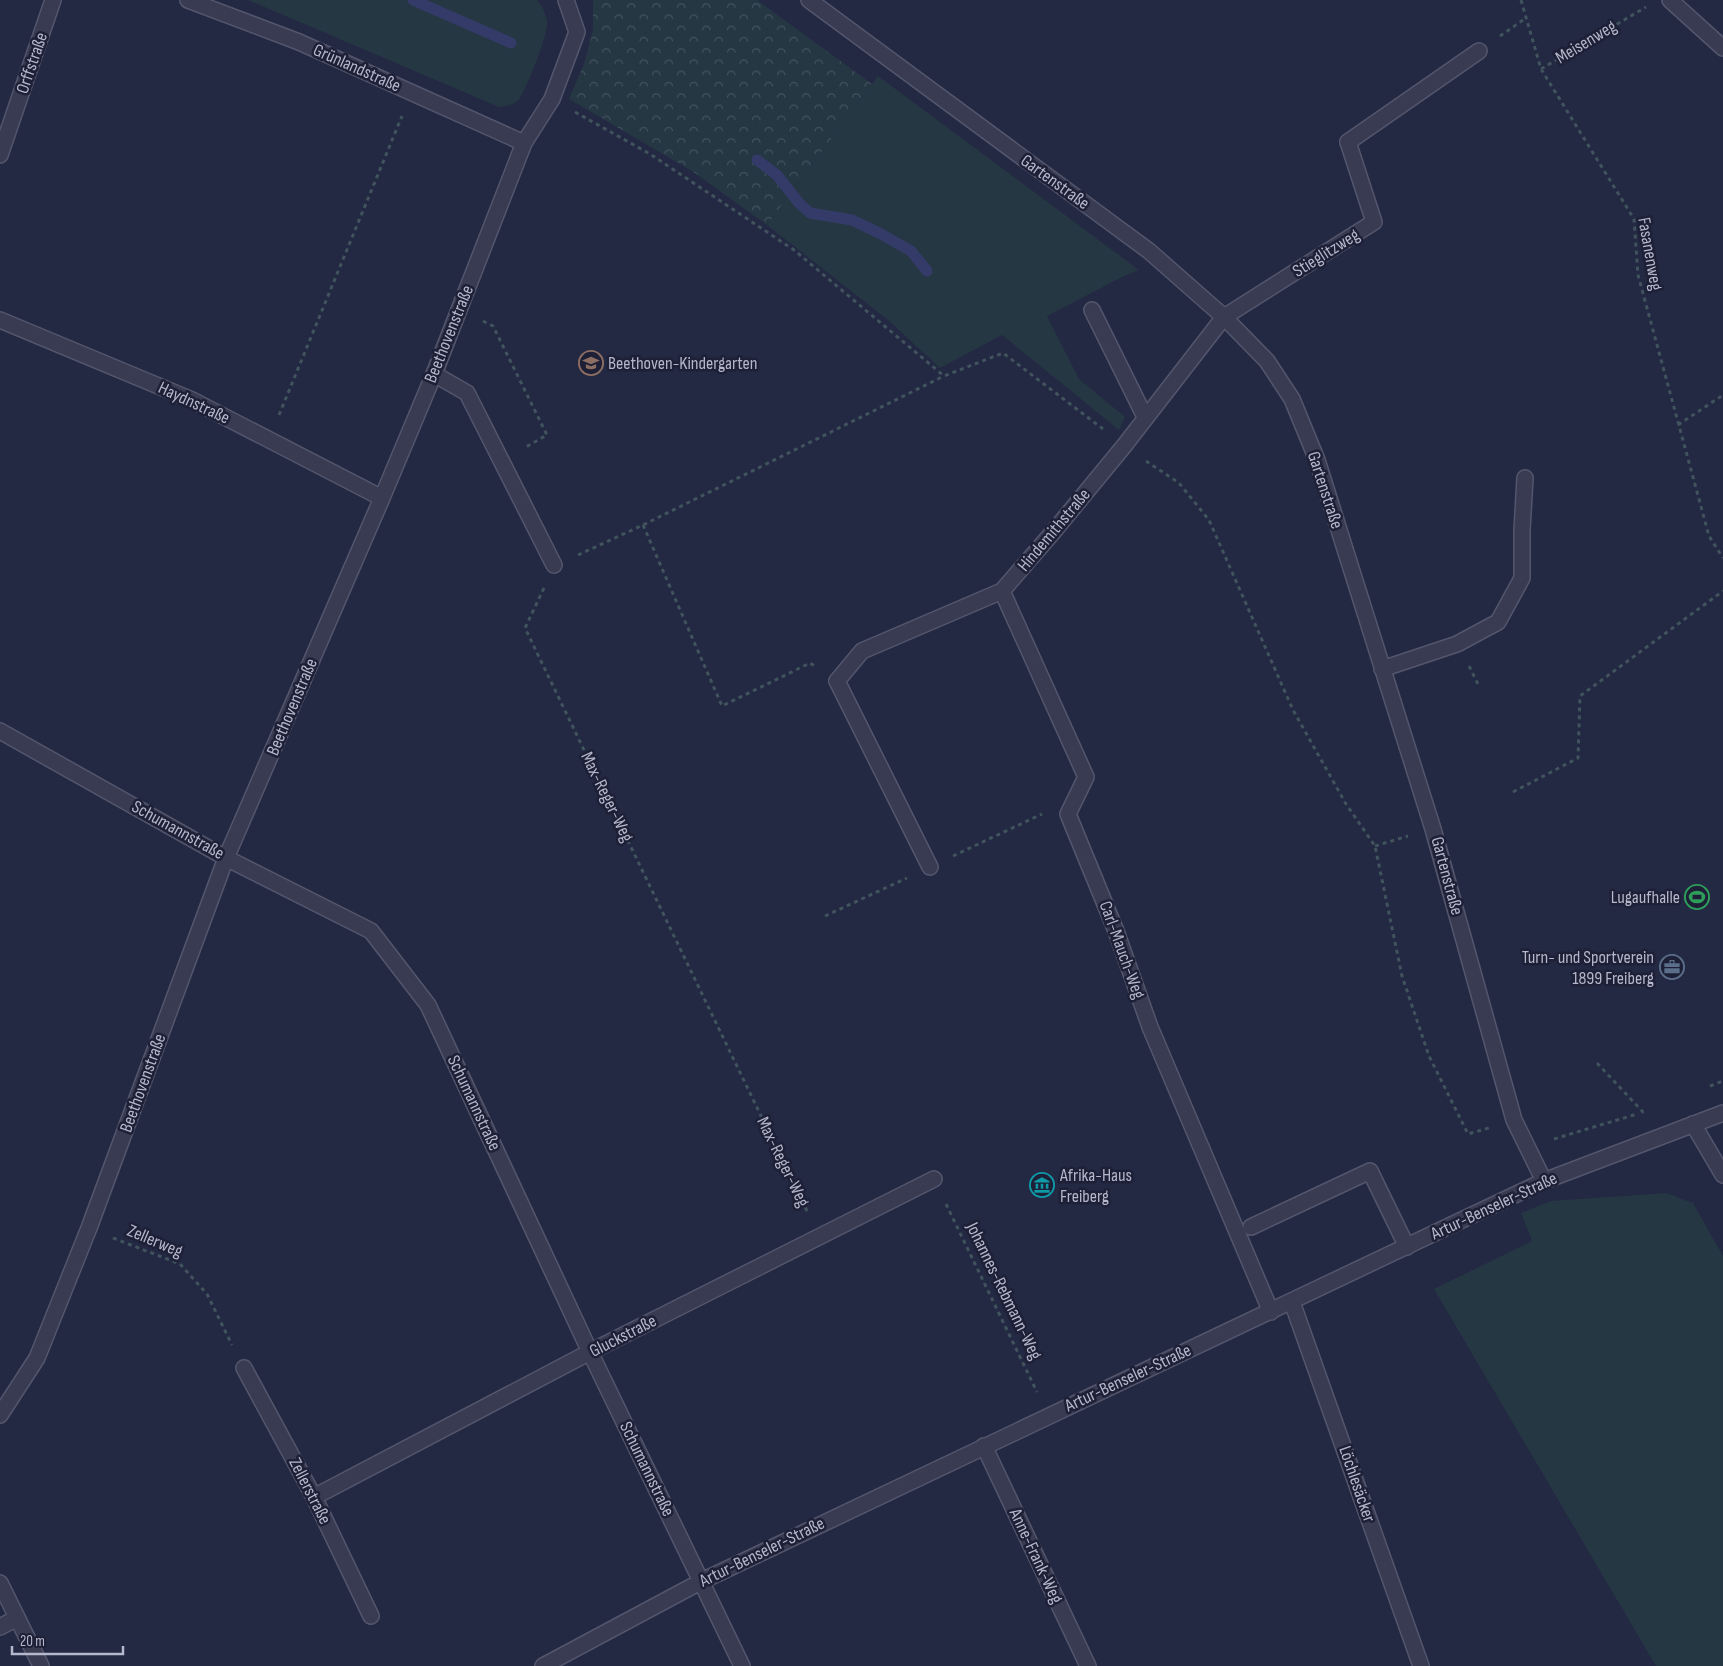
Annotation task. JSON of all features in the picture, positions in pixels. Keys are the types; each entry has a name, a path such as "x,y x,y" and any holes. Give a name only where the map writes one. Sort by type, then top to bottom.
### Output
{"street":[{"name":"Orffstraße","path":"0,155 54,0"},
{"name":"Grünlandstraße","path":"188,0 299,42 524,143"},
{"name":"Beethovenstraße","path":"0,1415 37,1358 90,1228 226,858 434,374 524,143 552,99 577,32 566,0"},
{"name":"Gartenstraße","path":"809,0 1149,251 1224,317 1267,361 1292,399 1317,460 1433,829 1514,1120 1544,1181"},
{"path":"1670,0 1723,48"},
{"name":"Stieglitzweg","path":"1224,317 1374,222 1348,142 1479,51"},
{"path":"1092,310 1145,417"},
{"name":"Hindemithstraße","path":"837,681 862,652 1002,591 1124,446 1224,317"},
{"name":"Haydnstraße","path":"0,320 192,400 382,498"},
{"path":"434,374 467,393 554,565"},
{"path":"1382,669 1457,644 1498,622 1522,578 1522,530 1526,478"},
{"name":"Carl-Mauch-Weg","path":"1002,591 1086,777 1068,814 1116,931 1150,1027 1271,1312"},
{"path":"837,681 930,867"},
{"name":"Schumannstraße","path":"0,731 226,858 370,931 428,1005 590,1352 742,1666"},
{"name":"Artur-Benseler-Straße","path":"543,1666 702,1581 1544,1181 1723,1113"},
{"path":"1693,1124 1723,1175"},
{"path":"1251,1227 1370,1171 1407,1247"},
{"name":"Gluckstraße","path":"314,1497 590,1352 934,1179"},
{"name":"Löchlesäcker","path":"1292,1302 1421,1666"},
{"name":"Zellerstraße","path":"244,1368 314,1497 371,1616"},
{"name":"Anne-Frank-Weg","path":"984,1446 1088,1666"},
{"path":"0,1583 41,1666"},
{"path":"0,1627 17,1618"}],"path":[{"name":"Fasanenweg","path":"1520,0 1541,69 1634,219 1638,275 1709,536 1723,558"},
{"name":"Meisenweg","path":"1541,69 1649,5"},
{"path":"269,439 411,93"},
{"path":"552,99 650,154 794,250 944,376"},
{"path":"460,308 493,326 547,436"},
{"path":"554,565 643,525 944,376 1003,353 1124,446 1179,483 1209,520 1293,710 1346,804 1375,846 1402,976 1429,1056 1468,1134 1514,1120"},
{"path":"1678,425 1723,395"},
{"path":"643,525 722,706 810,663 837,681"},
{"name":"Max-Reger-Weg","path":"554,565 526,628 819,1237"},
{"path":"1513,792 1578,758 1580,696 1723,591"},
{"path":"1375,846 1433,829"},
{"path":"1597,1063 1644,1112 1693,1124"},
{"path":"1705,1088 1723,1081"},
{"path":"1527,1147 1652,1109"},
{"name":"Johannes-Rebmann-Weg","path":"934,1179 1049,1415"},
{"name":"Zellerweg","path":"90,1228 180,1264 207,1294 244,1368"}],"green space":[{"path":"248,0 537,0 546,15 547,27 537,60 520,98 513,104 499,107"},
{"path":"593,0 757,0 872,84 767,225 692,171 569,99 584,64 593,30"},
{"path":"878,76 1139,270 1047,316 1079,379 1125,417 1119,430 1002,335 940,368 888,320 767,225"},
{"path":"1666,1193 1693,1203 1723,1256 1723,1666 1656,1666 1434,1289 1532,1241 1521,1213 1551,1201"}],"waterway":[{"path":"413,0 511,43"},
{"path":"757,160 777,175 799,203 810,213 852,220 881,234 911,251 927,271"}],"place":[{"name":"Beethoven-Kindergarten","path":"591,363"},
{"name":"Lugaufhalle","path":"1697,897"},
{"name":"Turn- und Sportverein 1899 Freiberg","path":"1672,967"},
{"name":"Afrika-Haus Freiberg","path":"1042,1185"}]}
